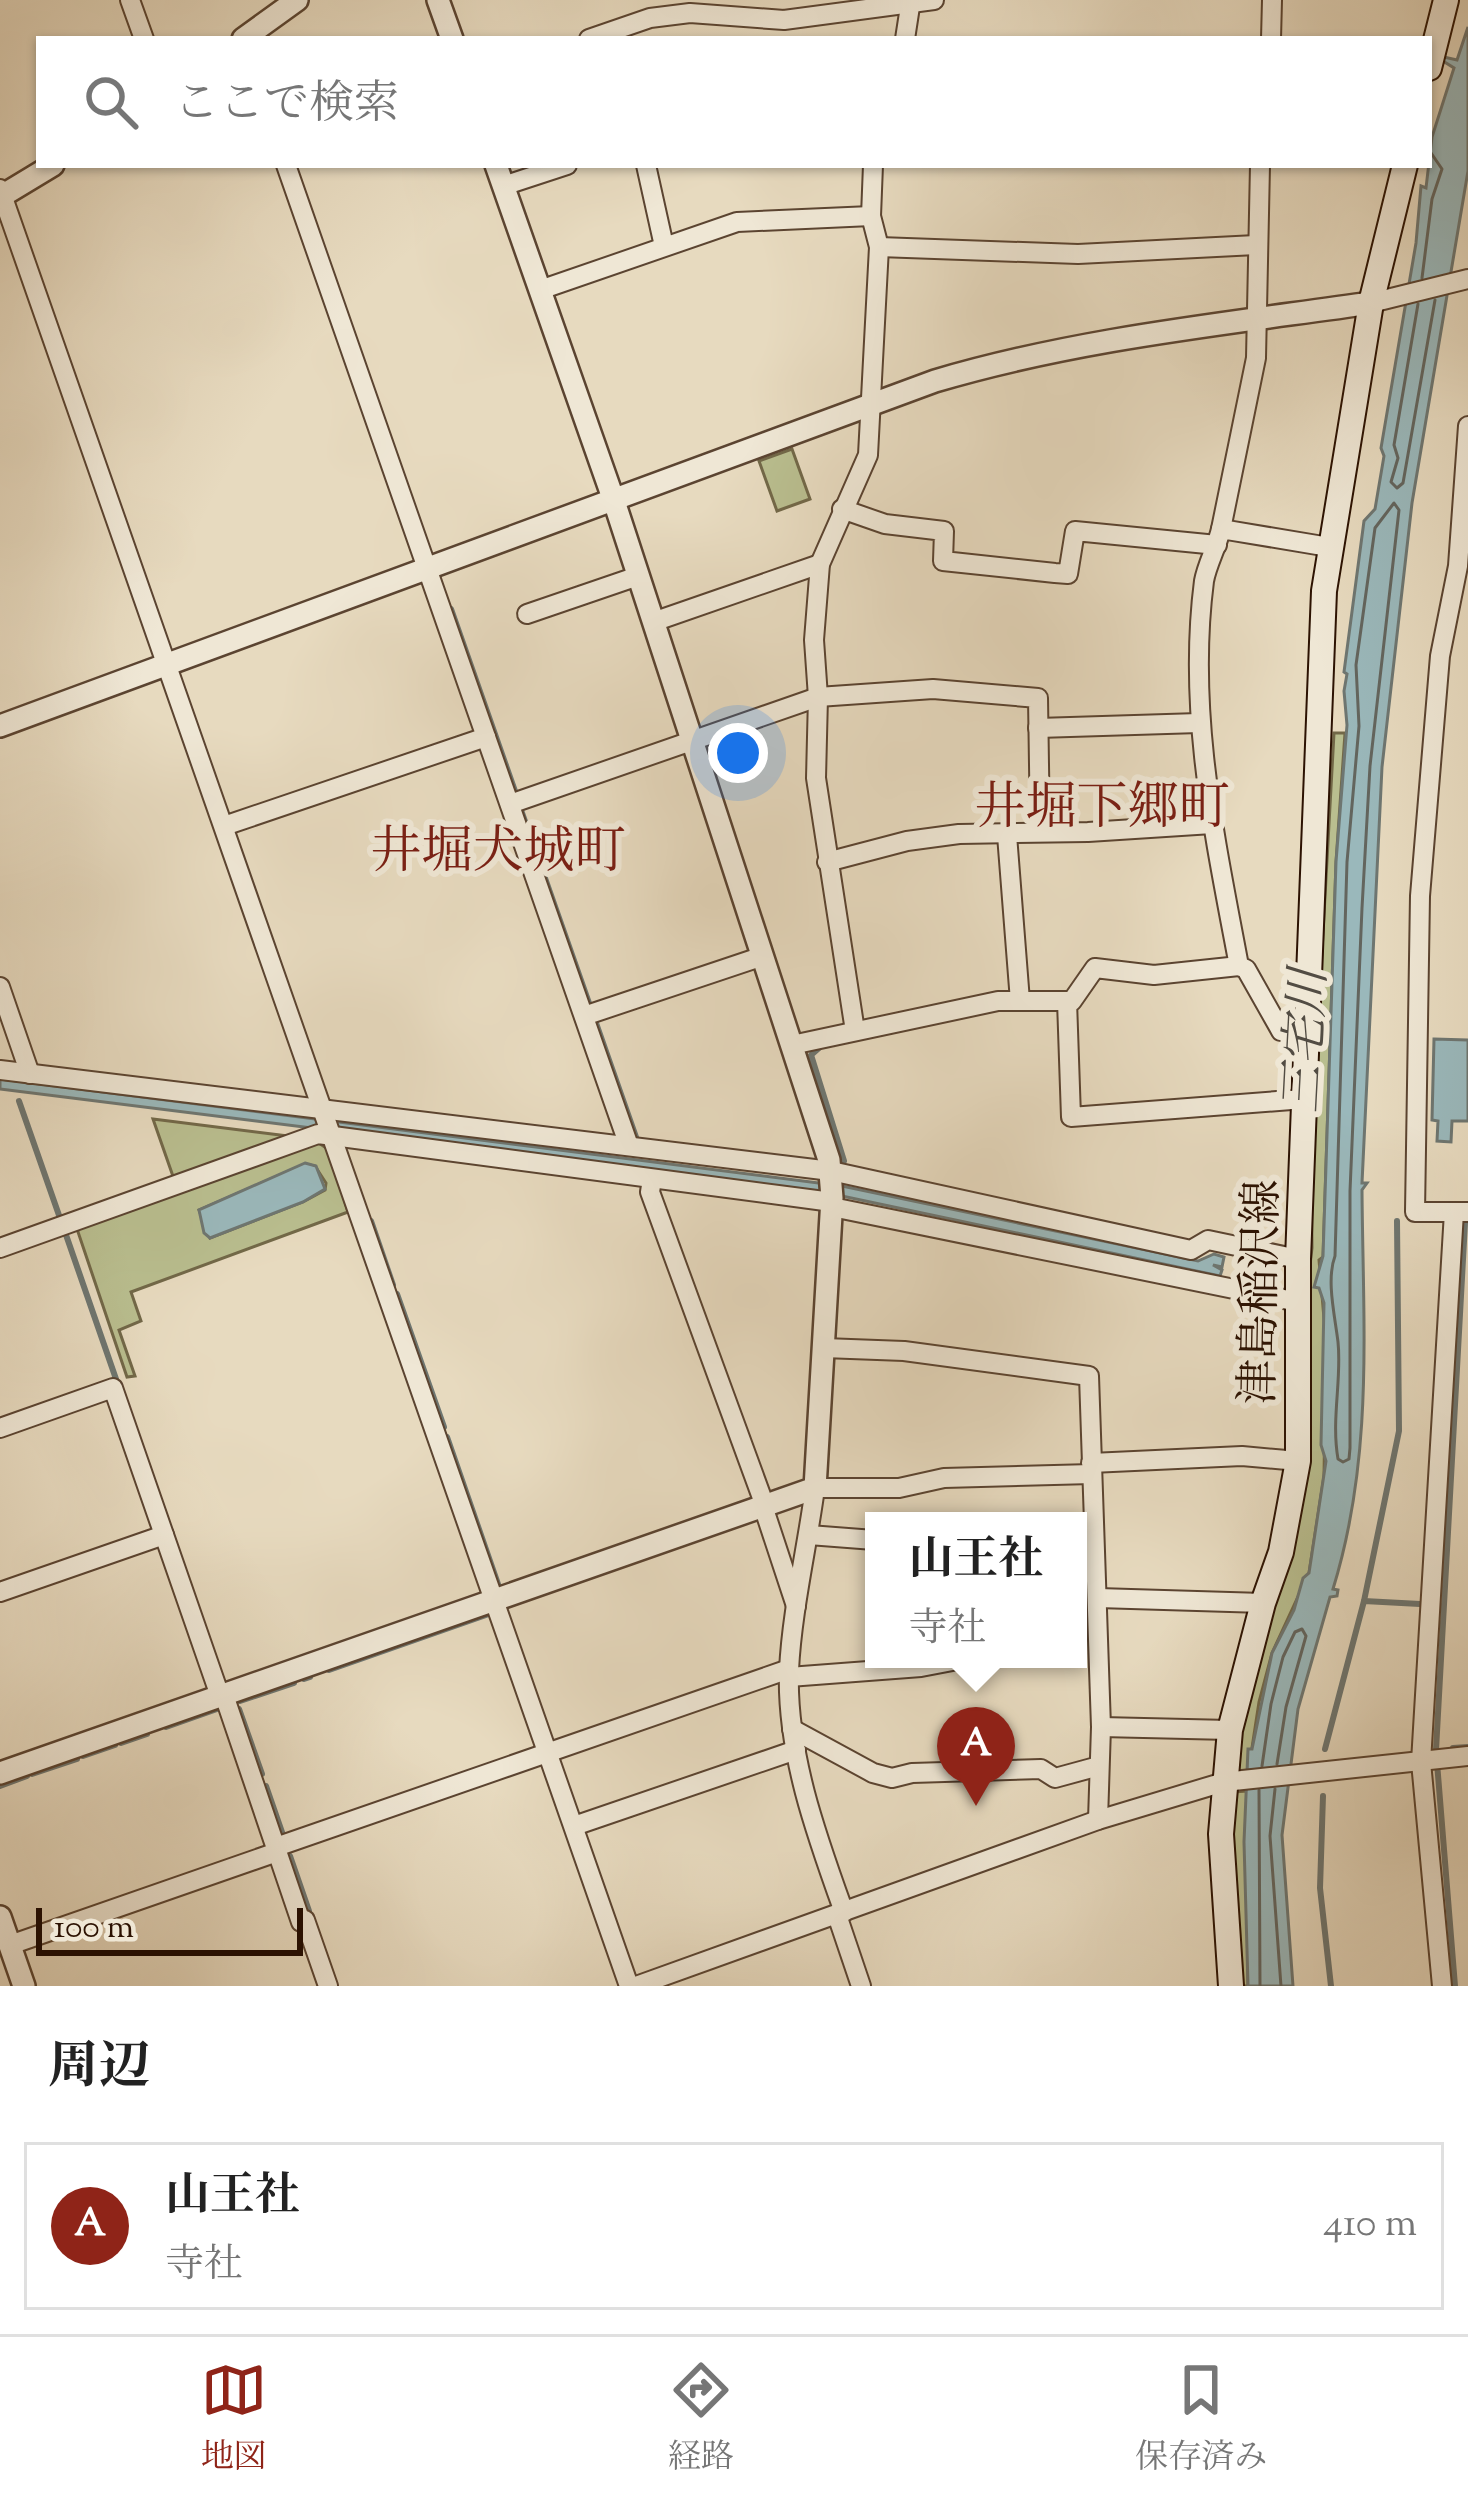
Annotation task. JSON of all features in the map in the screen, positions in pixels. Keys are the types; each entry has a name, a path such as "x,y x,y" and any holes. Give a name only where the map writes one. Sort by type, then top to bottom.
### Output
{"main road":[{"path":"1432,53 1446,0"},
{"name":"津島稲沢線","path":"1231,1986 1222,1852 1230,1730 1281,1552 1298,1461 1298,1259 1320,656 1329,547 1371,303 1404,168"}],"street":[{"path":"130,0 143,36"},
{"path":"247,36 297,0"},
{"path":"438,0 451,36"},
{"path":"617,34 650,18 690,13 754,8 807,18 934,0"},
{"path":"1271,36 1272,0"},
{"path":"905,36 911,2"},
{"path":"48,168 1,194 633,1986 1097,1820 1229,1782 1468,1756"},
{"path":"287,168 629,1146"},
{"path":"549,168 500,176 613,498 763,956 832,1192 815,1488 789,1673 796,1750 862,1986"},
{"path":"647,168 664,246"},
{"path":"855,1031 816,778 814,640 820,564 868,455 879,247 871,216 873,168"},
{"path":"1239,966 1199,723 1205,574 1219,537 1247,411 1258,319 1260,168"},
{"path":"539,290 737,222 871,216"},
{"path":"879,247 1078,254 1256,245"},
{"path":"0,725 870,404 1007,360 1371,303 1468,279"},
{"path":"1442,1986 1430,1761 1461,1212 1415,1212 1420,896 1440,656 1463,567 1468,426"},
{"path":"842,509 885,524 944,531 944,561 1055,573 1068,574 1076,531 1329,547"},
{"path":"653,622 820,564"},
{"path":"527,614 638,576"},
{"path":"510,804 818,697 934,689 1037,698 1040,832"},
{"path":"1038,728 1199,723"},
{"path":"224,826 486,737"},
{"path":"1007,835 1212,824"},
{"path":"827,862 907,841 1005,831 1020,1000"},
{"path":"584,1016 763,956"},
{"path":"792,1045 998,1000 1072,1001 1095,968 1154,975 1239,966 1246,970 1281,1031 1306,1035"},
{"path":"0,987 30,1074"},
{"path":"1066,1001 1071,1117 1304,1099"},
{"path":"2,1065 30,1074 652,1179 832,1192 1191,1250 1208,1240 1298,1259"},
{"path":"326,1124 629,1146 1298,1302"},
{"path":"0,1248 318,1135 326,1124"},
{"path":"652,1179 650,1192 764,1506 797,1611"},
{"path":"824,1348 904,1351 1090,1376 1087,1552 1098,1598 1097,1820"},
{"path":"0,1428 113,1388 328,1986"},
{"path":"0,1773 815,1488 899,1488 944,1478 1242,1456 1298,1461"},
{"path":"0,1592 164,1534"},
{"path":"808,1535 865,1539"},
{"path":"1098,1598 1263,1603"},
{"path":"10,1945 548,1753 789,1673 899,1668"},
{"path":"1101,1727 1230,1730"},
{"path":"792,1729 873,1773 892,1778 912,1773 1041,1769 1055,1778 1100,1766"},
{"path":"574,1826 796,1750"},
{"path":"0,1917 24,1986"}],"green space":[{"path":"792,449 810,499 777,511 759,461"},
{"path":"1334,733 1345,733 1323,1257 1319,1260 1326,1342 1324,1476 1309,1573 1272,1653 1248,1774 1236,1773 1270,1606 1312,1248 1311,1151"},
{"path":"153,1119 296,1137 175,1182"},
{"path":"316,1141 329,1150 348,1212 131,1292 141,1321 119,1330 135,1376 127,1377 76,1226","holes":["305,1164 315,1166 326,1183 325,1190 210,1238 199,1210"]},
{"path":"1247,1791 1248,1986 1240,1986 1232,1830 1234,1792"}],"water":[{"path":"1468,27 1468,171 1412,503 1382,767 1362,1183 1367,1183 1362,1190 1363,1391 1355,1490 1333,1589 1338,1590 1337,1596 1330,1597 1298,1709 1282,1835 1293,1986 1248,1986 1244,1842 1248,1749 1252,1749 1272,1653 1309,1573 1326,1461 1321,1445 1324,1303 1319,1288 1314,1287 1323,1256 1336,862 1347,725 1344,672 1364,521 1375,509 1384,456 1381,448 1416,243 1421,186 1426,188 1432,168 1432,137 1454,68 1443,61 1444,57 1457,60"},
{"path":"1434,1039 1468,1040 1468,1121 1452,1121 1451,1142 1437,1141 1438,1121 1432,1120"},
{"path":"0,1079 842,1186 1198,1261 1214,1254 1224,1257 1222,1267 1213,1265 1222,1270 1220,1276 823,1192 0,1089"},
{"path":"305,1163 316,1166 325,1189 210,1238 204,1233 199,1210"}],"waterway":[{"path":"451,609 516,794"},
{"path":"521,810 590,1006"},
{"path":"596,1023 637,1140"},
{"path":"819,1048 811,1055 844,1161"},
{"path":"19,1101 61,1221"},
{"path":"371,1221 393,1285"},
{"path":"1364,1601 1399,1431 1397,1221"},
{"path":"1455,1986 1436,1750 1465,1223"},
{"path":"65,1232 116,1379"},
{"path":"397,1294 444,1427"},
{"path":"447,1437 499,1587"},
{"path":"1325,1749 1364,1601 1420,1604"},
{"path":"329,1670 486,1615"},
{"path":"304,1679 310,1677"},
{"path":"240,1701 294,1683"},
{"path":"166,1727 217,1709"},
{"path":"239,1709 262,1774"},
{"path":"121,1743 147,1734"},
{"path":"83,1756 115,1745"},
{"path":"1453,1748 1468,1747"},
{"path":"32,1774 77,1759"},
{"path":"0,1786 27,1776"},
{"path":"266,1786 284,1838"},
{"path":"1323,1796 1320,1888 1331,1986"},
{"path":"290,1856 309,1911"}],"place":[{"name":"山王社","path":"976,1806"}],"district":[{"name":"井堀下郷町","path":"1102,805"},
{"name":"井堀犬城町","path":"498,849"}],"water label":[{"name":"三宅川","path":"1303,1041"}]}
